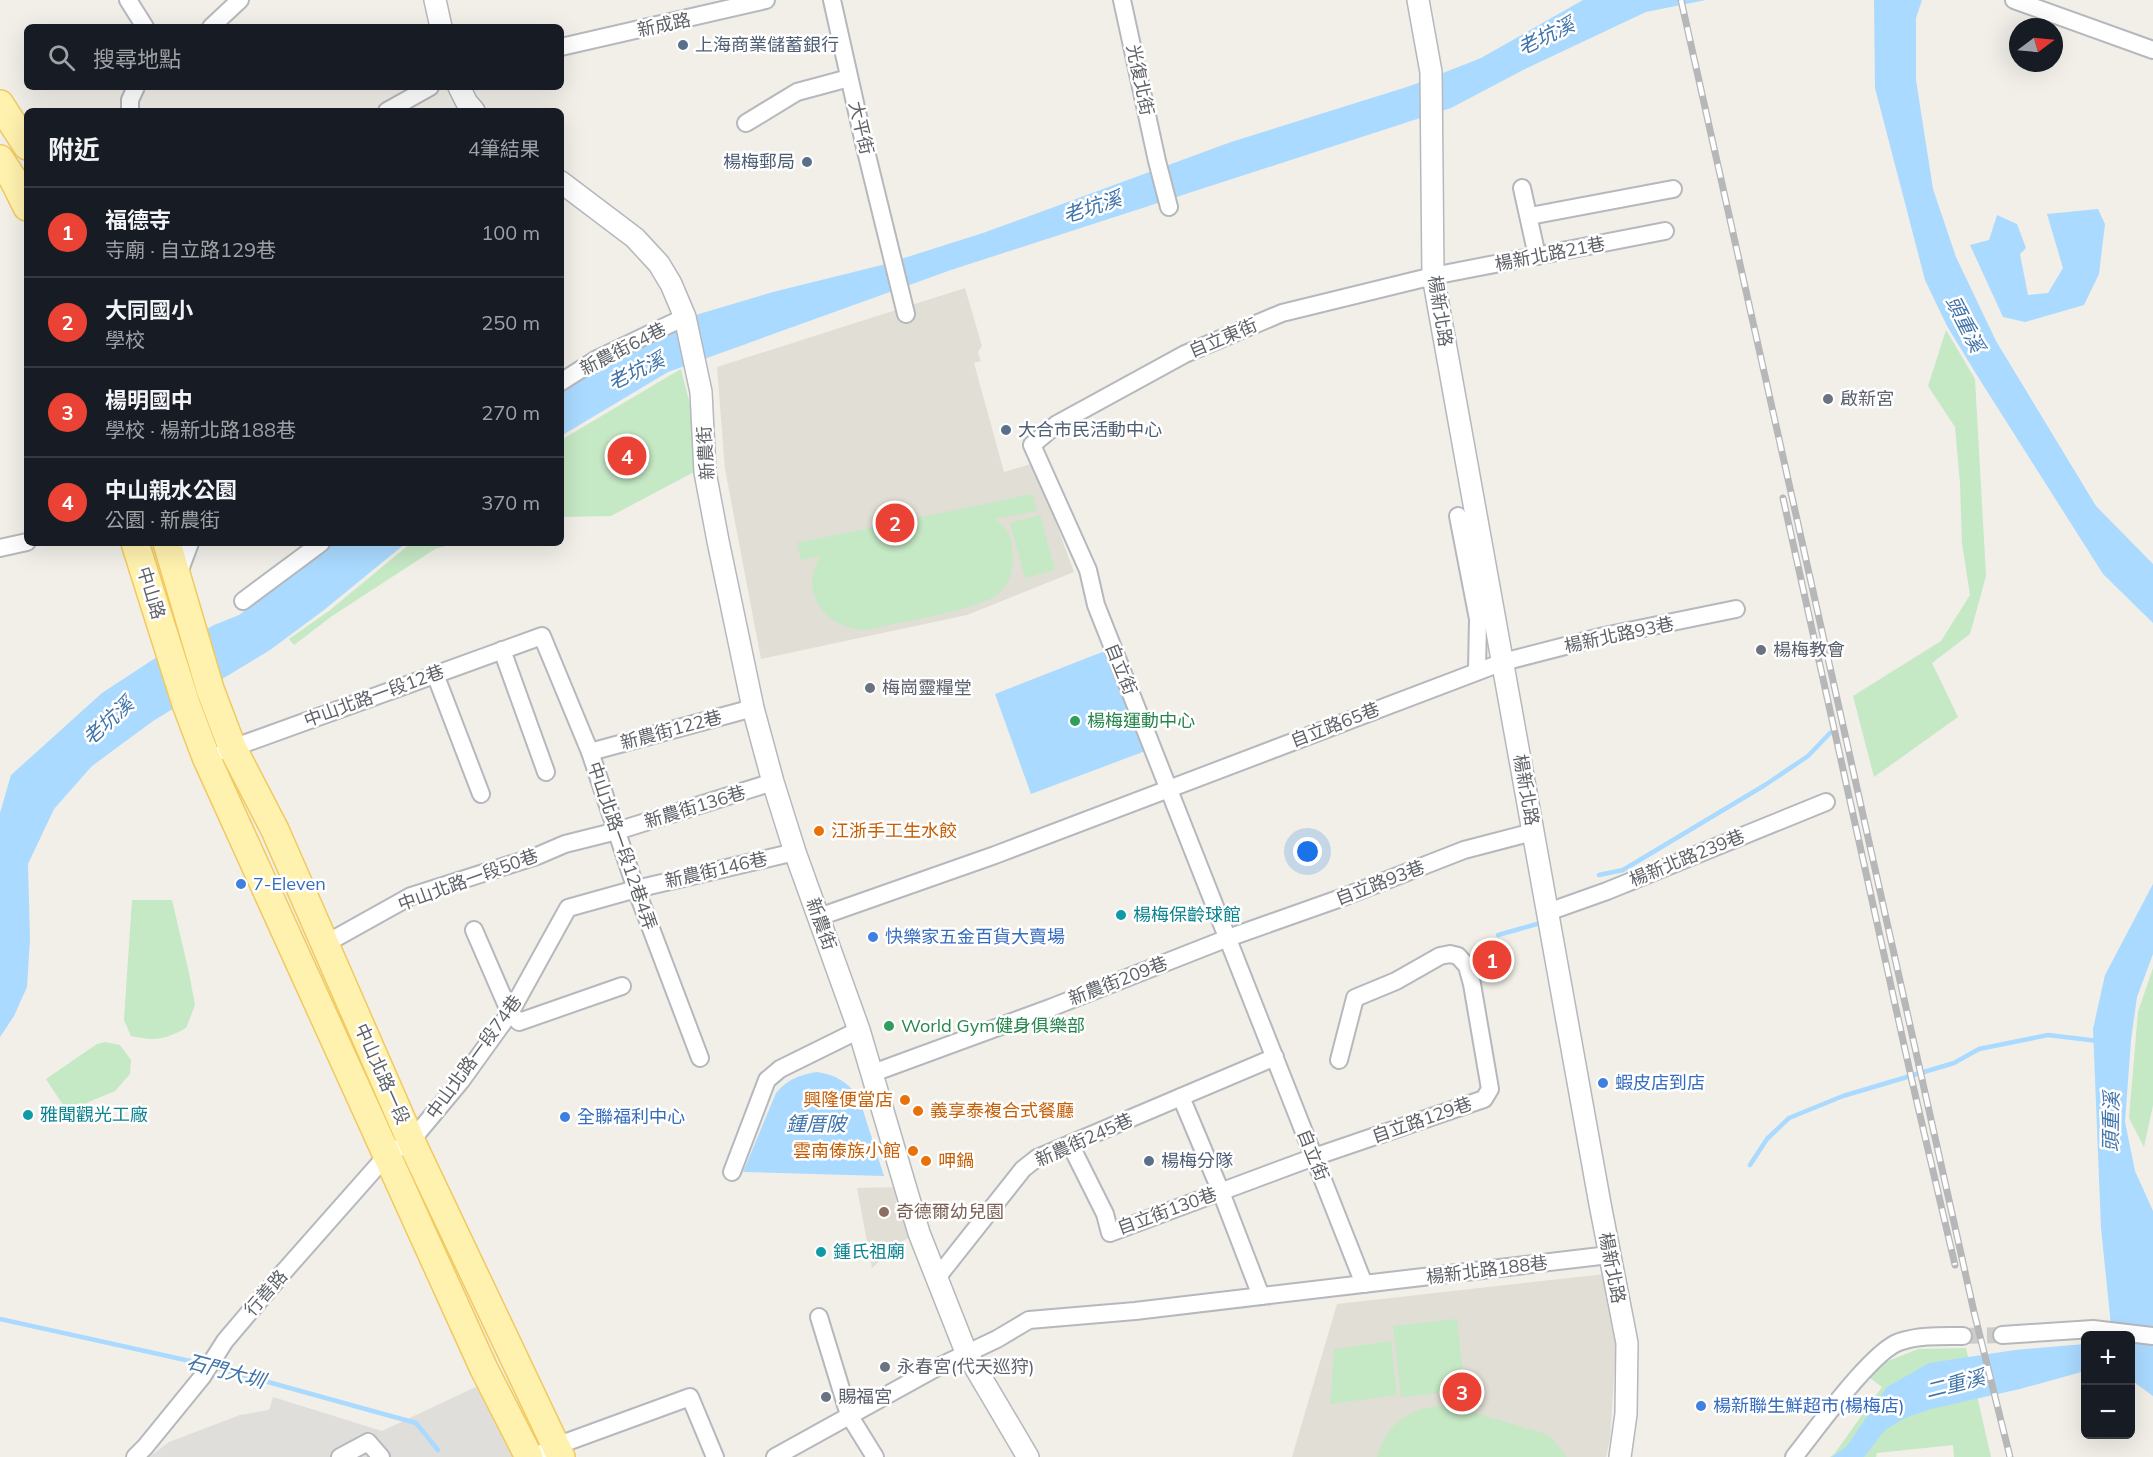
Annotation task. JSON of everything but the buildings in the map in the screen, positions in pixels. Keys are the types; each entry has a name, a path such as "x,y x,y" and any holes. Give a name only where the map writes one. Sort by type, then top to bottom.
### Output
{"main road":[{"path":"4,118 24,142"},
{"path":"0,159 24,201"},
{"name":"中山路","path":"136,546 186,704"},
{"name":"中山路","path":"168,546 210,689"},
{"name":"中山北路一段","path":"210,689 232,747 275,830 545,1454"},
{"name":"中山北路一段","path":"186,704 206,757 484,1369 545,1454"}],"street":[{"path":"128,0 143,24"},
{"path":"214,24 240,0"},
{"path":"435,0 440,24"},
{"name":"新成路","path":"564,46 766,0"},
{"name":"大平街","path":"832,0 906,314"},
{"name":"光復北街","path":"1122,0 1168,203"},
{"name":"楊新北路","path":"1418,0 1431,72 1433,276 1609,1255 1627,1344 1626,1414 1620,1457"},
{"path":"2014,0 2153,50"},
{"path":"746,123 797,92 849,78"},
{"path":"130,108 130,100 135,90"},
{"path":"392,108 425,90"},
{"path":"460,90 471,108"},
{"path":"564,184 635,238 659,264 671,284 685,317"},
{"path":"1522,188 1538,256"},
{"path":"1530,216 1673,189"},
{"name":"楊新北路21巷","path":"1433,276 1665,231"},
{"name":"自立東街","path":"1032,445 1057,424 1185,354 1282,313 1433,276"},
{"name":"新農街","path":"685,317 701,392 705,472 753,708 773,782 795,852 859,1030 919,1233 936,1279 966,1353 1028,1457"},
{"name":"新農街64巷","path":"564,380 597,359 685,317"},
{"name":"自立街","path":"1032,445 1088,570 1096,605 1364,1284"},
{"path":"1458,516 1478,619 1477,671"},
{"path":"0,548 24,543"},
{"path":"177,576 189,546"},
{"path":"243,601 317,546"},
{"name":"楊新北路93巷","path":"1503,662 1604,636 1736,609"},
{"name":"中山北路一段12巷","path":"206,757 542,636"},
{"name":"中山北路一段12巷4弄","path":"542,636 590,752 636,889 700,1058"},
{"path":"502,650 546,772"},
{"name":"自立路65巷","path":"819,917 995,855 1503,662"},
{"path":"435,674 481,794"},
{"name":"新農街122巷","path":"590,752 753,708"},
{"name":"新農街136巷","path":"617,831 773,782"},
{"name":"楊新北路239巷","path":"1548,912 1607,891 1826,802"},
{"name":"中山北路一段50巷","path":"325,944 411,896 537,856 565,844 617,831"},
{"name":"自立路93巷","path":"1228,938 1341,898 1464,850 1533,832"},
{"name":"新農街146巷","path":"568,908 636,889 795,852"},
{"name":"中山北路一段74巷","path":"411,1141 461,1081 510,1013 568,908"},
{"path":"474,930 510,1013 519,1022 622,986"},
{"name":"新農街209巷","path":"873,1073 1050,1008 1228,938"},
{"name":"自立路129巷","path":"1314,1157 1484,1099 1490,1089 1467,966 1458,956 1450,954 1440,956 1396,981 1355,998 1339,1060"},
{"path":"732,1172 767,1080 780,1069 859,1030"},
{"name":"新農街245巷","path":"936,1279 1023,1169 1037,1158 1275,1057"},
{"path":"1181,1097 1261,1296"},
{"name":"行善路","path":"135,1457 145,1448 202,1377 212,1358 239,1324 387,1155 411,1141"},
{"name":"自立街130巷","path":"1070,1144 1105,1214 1110,1233 1314,1157"},
{"name":"楊新北路188巷","path":"1364,1284 1609,1255"},
{"path":"775,1457 966,1353 998,1339 1029,1320 1135,1311 1364,1284"},
{"path":"819,1317 849,1415 875,1457"},
{"path":"2002,1335 2093,1329 2153,1336"},
{"path":"1794,1457 1872,1361 1897,1342 1921,1337 1963,1336"},
{"path":"545,1454 690,1397 715,1457"},
{"path":"340,1457 368,1442 381,1457"}],"shaded area":[{"path":"965,288 982,346 978,352 981,361 974,363 1004,472 1034,463 1074,572 967,615 761,659 725,469 717,367"},
{"name":"奇德爾幼兒園","path":"899,1187 912,1236 901,1242 872,1268 857,1188"},
{"path":"1605,1274 1616,1345 1610,1439 1606,1457 1292,1457 1337,1304"},
{"path":"482,1384 517,1457 149,1457 169,1442 240,1415 269,1410 273,1397 382,1431"}],"green space":[{"path":"1946,330 1975,379 1986,576 1970,634 1932,663 1958,717 1874,777 1853,696 1941,641 1970,595 1962,543 1955,427 1928,386"},
{"path":"681,369 691,409 694,472 611,516 564,517 564,438"},
{"path":"1032,494 1037,511 995,519 1003,526 1010,538 1013,559 1011,575 999,593 975,605 870,629 849,627 830,618 817,601 812,579 820,556 801,560 797,543"},
{"path":"1040,515 1055,570 1025,578 1010,523"},
{"path":"407,546 446,546 435,549 332,616 294,645 289,639 329,611"},
{"path":"132,900 172,900 195,1005 186,1028 165,1037 147,1039 131,1036 124,1020"},
{"path":"2153,968 2153,1105 2144,1147 2129,1118 2138,1012"},
{"path":"105,1042 120,1045 131,1060 130,1074 115,1091 67,1111 46,1079 97,1044"},
{"path":"1457,1319 1465,1390 1401,1397 1393,1326"},
{"path":"1391,1341 1397,1395 1330,1404 1334,1349"},
{"path":"1966,1348 1991,1457 1954,1457 1953,1445 1877,1453 1876,1457 1830,1457 1882,1387 1870,1378 1883,1363 1918,1349"},
{"path":"1448,1405 1543,1433 1553,1439 1567,1457 1377,1457 1388,1433 1403,1418 1423,1409"}],"water":[{"name":"老坑溪","path":"1583,0 1706,0 1646,12 1525,69 1451,108 951,270 668,372 564,434 564,388 699,314 773,292 882,265 983,233 1231,142 1410,86 1481,58"},
{"name":"頭重溪","path":"1874,0 1922,0 1916,18 1916,80 1933,189 1956,257 1996,341 2096,506 2153,564 2153,623 2103,574 1947,326 1925,280 1875,88"},
{"path":"2098,209 2105,224 2099,274 2084,305 2025,322 2003,317 1970,245 1989,240 1997,215 2017,224 2026,248 2020,254 2028,295 2048,293 2063,268 2047,214"},
{"name":"老坑溪","path":"328,546 402,546 324,610 270,650 153,721 92,766 54,809 28,864 30,939 27,987 14,1016 0,1037 0,813 11,775 102,693 160,655 214,625 239,615"},
{"name":"楊梅運動中心","path":"1115,647 1156,747 1031,794 995,694"},
{"name":"頭重溪","path":"2153,884 2153,954 2137,997 2131,1040 2125,1122 2135,1171 2153,1211 2153,1396 2135,1383 2135,1331 2112,1331 2101,1228 2093,1029 2105,975"},
{"name":"鍾厝陂","path":"817,1072 841,1080 859,1098 884,1176 743,1172 776,1093 794,1078"},
{"name":"二重溪","path":"2081,1344 2081,1372 2020,1389 1931,1409 1905,1418 1885,1430 1864,1457 1832,1457 1847,1446 1887,1387 1929,1363 2015,1350"}],"waterway":[{"path":"1599,875 1623,870 1765,785 1808,756 1830,733"},
{"path":"1498,935 1537,924"},
{"path":"1750,1165 1767,1139 1789,1118 1843,1096 1954,1063 1979,1049 2048,1035 2098,1041"},
{"name":"石門大圳","path":"0,1319 199,1363 416,1423 438,1450"}],"tunnel":[{"path":"1963,1336 2002,1335"}],"railway":[{"path":"1681,0 1974,1312 2010,1457"},
{"path":"1783,498 1955,1265"}],"place":[{"name":"上海商業儲蓄銀行","path":"683,45"},
{"name":"楊梅郵局","path":"807,162"},
{"name":"啟新宮","path":"1828,399"},
{"name":"大合市民活動中心","path":"1006,430"},
{"name":"中山親水公園","path":"627,456"},
{"name":"大同國小","path":"895,523"},
{"name":"楊梅教會","path":"1761,650"},
{"name":"梅崗靈糧堂","path":"870,688"},
{"name":"楊梅運動中心","path":"1075,721"},
{"name":"江浙手工生水餃","path":"819,831"},
{"name":"7-Eleven","path":"241,884"},
{"name":"楊梅保齡球館","path":"1121,915"},
{"name":"快樂家五金百貨大賣場","path":"873,937"},
{"name":"福德寺","path":"1492,960"},
{"name":"World Gym健身俱樂部","path":"889,1026"},
{"name":"蝦皮店到店","path":"1603,1083"},
{"name":"興隆便當店","path":"905,1100"},
{"name":"義享泰複合式餐廳","path":"918,1111"},
{"name":"雅聞觀光工廠","path":"28,1115"},
{"name":"全聯福利中心","path":"565,1117"},
{"name":"雲南傣族小館","path":"913,1151"},
{"name":"呷鍋","path":"926,1161"},
{"name":"楊梅分隊","path":"1149,1161"},
{"name":"奇德爾幼兒園","path":"884,1212"},
{"name":"鍾氏祖廟","path":"821,1252"},
{"name":"永春宮(代天巡狩)","path":"885,1367"},
{"name":"楊明國中","path":"1462,1392"},
{"name":"賜福宮","path":"826,1397"},
{"name":"楊新聯生鮮超市(楊梅店)","path":"1701,1406"}]}
